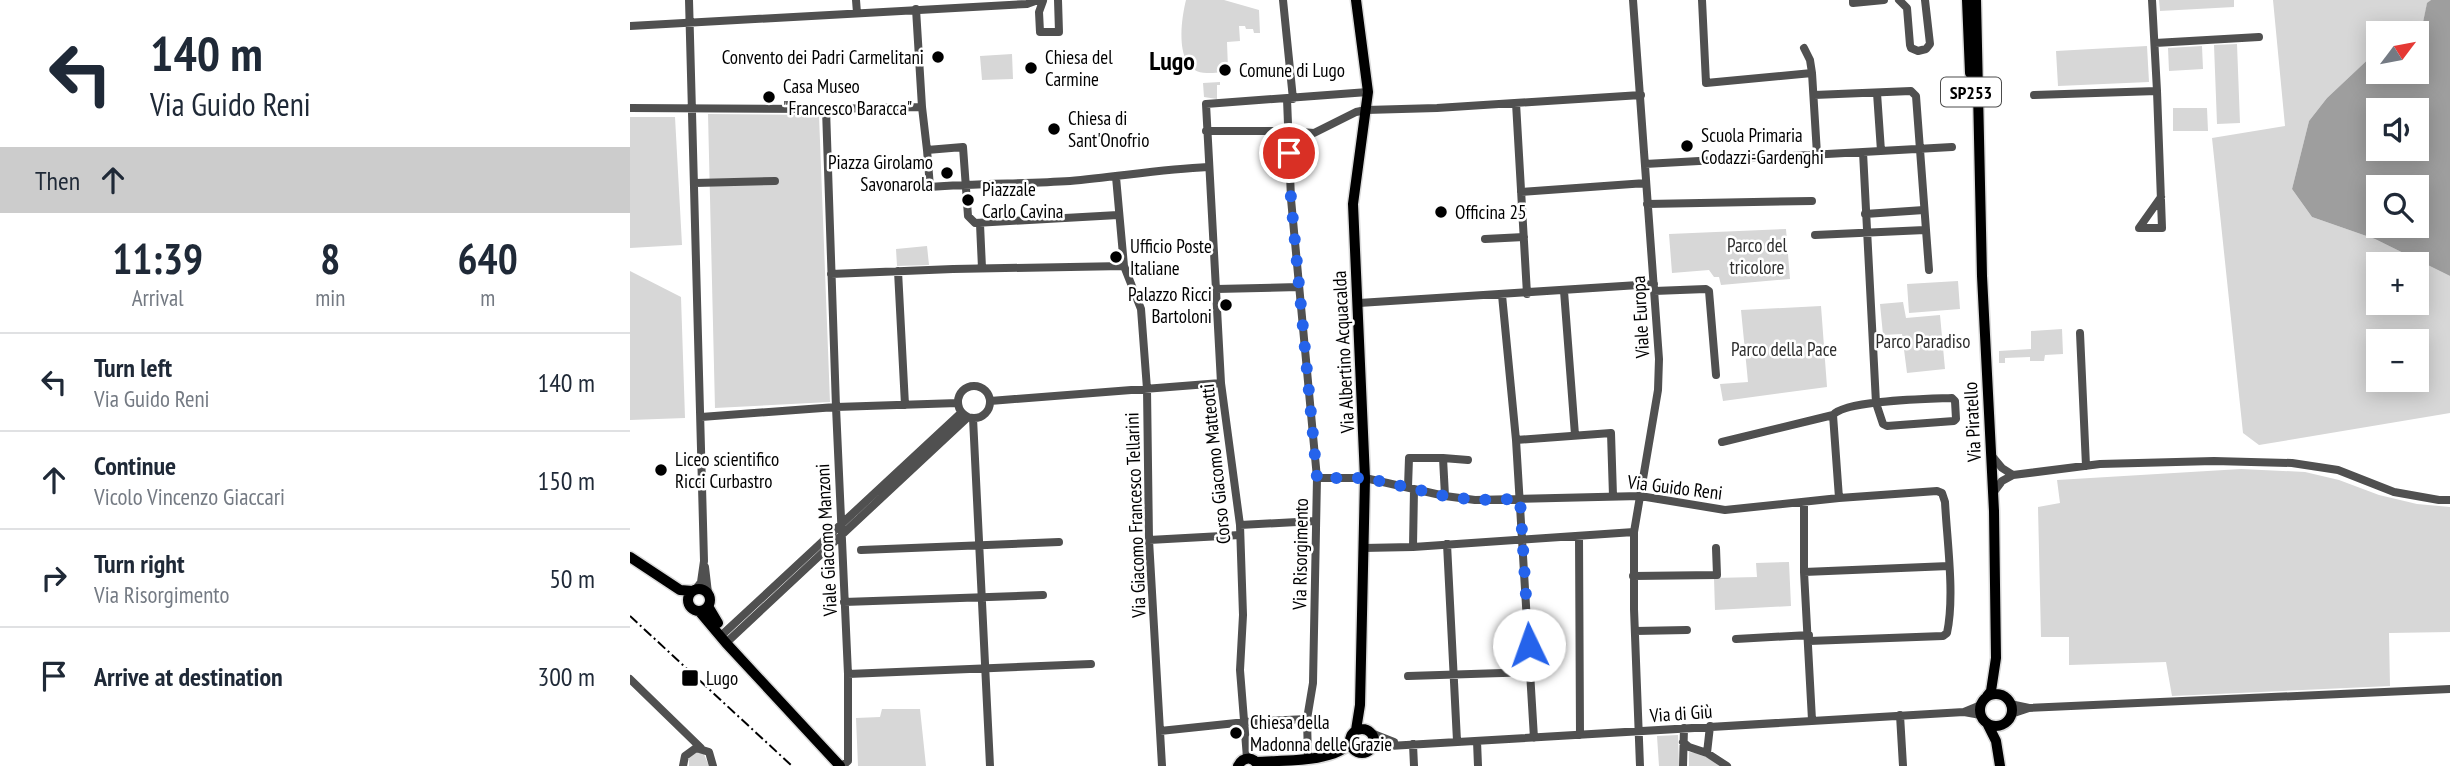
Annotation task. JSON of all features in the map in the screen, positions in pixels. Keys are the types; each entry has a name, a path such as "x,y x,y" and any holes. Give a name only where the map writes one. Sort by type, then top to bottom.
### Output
{"main road":[{"name":"Via Albertino Acquacalda","path":"1356,0 1368,92 1353,204 1366,478 1360,705 1365,731"},
{"name":"Via Piratello","path":"1967,0 1976,175 1979,184"},
{"name":"Via Piratello","path":"1976,0 1981,172 1979,184 1993,493 1996,658 1991,691 1984,710 1996,741 2000,764"},
{"path":"630,557 662,580 693,609 704,608 710,600 708,593 702,589 680,590 662,580"},
{"path":"689,603 689,596 694,590"},
{"path":"704,608 750,668 841,766"},
{"name":"Via Piratello","path":"1996,658 2008,709 2000,764"},
{"path":"1993,694 2008,709 1997,725 1984,710 1993,694"},
{"path":"1226,766 1248,763 1332,762 1358,752 1366,752 1372,747 1374,740 1365,731 1351,735 1350,743 1358,752"},
{"path":"1305,762 1340,752 1350,743"}],"street":[{"path":"689,0 704,561 708,593"},
{"path":"856,0 857,13"},
{"path":"630,26 1027,4 1041,0 1058,0 1059,32 1040,32 1041,0"},
{"name":"Via Risorgimento","path":"1283,0 1290,99 1288,131 1291,199 1317,478 1313,683 1307,719 1305,762"},
{"name":"Viale Europa","path":"1633,0 1659,359 1658,390 1634,532 1633,576 1640,766"},
{"path":"1702,0 1706,83 1812,73"},
{"path":"1853,0 1853,3 1884,0"},
{"path":"1899,0 1907,8 1911,48 1918,51 1926,49 1930,44 1925,0"},
{"path":"2152,0 2161,197"},
{"path":"916,9 930,187 1115,177 1161,169 1208,167"},
{"path":"2155,43 2259,37"},
{"path":"1804,48 1812,73 1817,154"},
{"path":"2034,95 2157,91"},
{"path":"1368,92 1206,104 1206,131 1314,133 1356,112 1366,110 1641,95"},
{"path":"1814,95 1913,92 1916,96 1929,270"},
{"path":"1877,93 1881,151"},
{"path":"1516,103 1527,294"},
{"path":"630,107 922,107"},
{"name":"Viale Giacomo Manzoni","path":"826,109 835,407 848,674 848,761 841,766"},
{"name":"Corso Giacomo Matteotti","path":"1206,131 1221,383 1240,525 1243,615 1240,670 1248,763"},
{"path":"927,150 963,147 969,219 980,224 1118,215"},
{"path":"1645,164 1952,147"},
{"path":"1722,442 1833,415 1844,407 1876,403 1952,398 1955,401 1956,419 1954,422 1883,424 1876,403 1863,152"},
{"name":"Via Giacomo Francesco Tellarini","path":"1115,177 1124,266 1141,309 1147,389 1149,540 1162,766"},
{"path":"695,183 775,181"},
{"path":"1521,192 1646,183"},
{"path":"1647,204 1812,201"},
{"path":"1866,214 1924,210"},
{"path":"980,224 982,268"},
{"path":"1815,235 1925,230"},
{"path":"1485,239 1524,237"},
{"path":"831,274 1124,266"},
{"path":"898,271 905,405"},
{"path":"1216,289 1299,287"},
{"path":"1359,303 1564,291 1706,289 1709,291 1716,374"},
{"path":"1564,291 1575,435"},
{"path":"1502,295 1516,440 1534,737"},
{"path":"2080,333 2086,466"},
{"path":"990,401 1221,383"},
{"path":"958,403 963,390 971,386 985,391 990,401 987,411 978,418 967,416"},
{"path":"701,416 835,407 958,403"},
{"path":"958,403 967,416 979,545 990,766"},
{"path":"1833,415 1839,498"},
{"path":"727,639 840,526 967,416"},
{"path":"727,639 841,538 967,416"},
{"path":"1516,440 1611,433 1613,496"},
{"path":"1991,454 2002,468 2013,475"},
{"path":"1413,547 1409,458 1468,460"},
{"path":"1443,458 1445,496"},
{"path":"1993,493 2002,481 2013,475 2086,466 2214,461 2292,463 2338,470 2394,492 2439,500 2450,499"},
{"name":"Via Guido Reni","path":"1317,478 1366,478 1475,500 1640,496 1726,510 1937,491 1942,493 1945,502 1949,566"},
{"path":"1804,502 1804,572 1812,720"},
{"path":"1240,525 1315,521"},
{"path":"1363,548 1634,532"},
{"path":"1149,540 1240,535"},
{"path":"1579,536 1580,735"},
{"path":"861,550 1059,542"},
{"path":"1447,544 1457,741"},
{"path":"1633,576 1717,575 1716,548"},
{"path":"694,590 701,582 704,561"},
{"path":"1736,639 1943,636 1947,633 1950,622 1949,566 1804,572"},
{"path":"844,603 1043,595"},
{"path":"1635,631 1688,630"},
{"path":"848,674 1091,664"},
{"path":"1408,676 1531,672"},
{"path":"630,679 723,766"},
{"path":"2008,709 2450,690"},
{"name":"Via di Giù","path":"1372,747 1984,710"},
{"path":"1900,715 1903,766"},
{"path":"1160,731 1307,719"},
{"path":"1707,753 1710,726"},
{"path":"1683,766 1684,728"},
{"path":"682,730 688,743 683,766"},
{"name":"Via di Giù","path":"1365,731 1400,744"},
{"path":"1477,741 1478,766"},
{"path":"1683,742 1727,766"},
{"path":"1413,744 1414,766"},
{"path":"688,752 701,748"},
{"path":"711,756 713,766"}],"green space":[{"path":"1186,0 1224,0 1259,10 1260,33 1239,26 1240,41 1227,42 1228,69 1213,73 1196,71 1184,55 1182,44 1182,20"},
{"path":"2159,0 2234,0 2234,7 2160,11"},
{"path":"2273,0 2431,0 2427,4 2423,21 2366,21 2366,61 2327,98 2309,121 2292,189 2312,217 2375,239 2401,252 2366,252 2366,315 2429,315 2429,266 2450,276 2450,413 2259,445 2243,433 2212,138 2285,126"},
{"path":"2237,44 2240,123 2217,124 2214,45"},
{"path":"2147,46 2149,82 2058,86 2056,51"},
{"path":"2202,46 2203,69 2169,71 2168,48"},
{"path":"1012,54 1013,79 982,80 980,56"},
{"path":"1220,82 1220,85 1217,85 1217,99 1204,97 1203,83"},
{"path":"2173,108 2207,108 2208,131 2173,131"},
{"path":"708,114 819,115 830,402 715,408"},
{"path":"630,117 675,117 682,245 630,248"},
{"name":"Parco del tricolore","path":"1786,229 1790,279 1721,285 1719,277 1714,277 1709,270 1672,273 1669,234"},
{"path":"927,246 929,265 897,266 896,249"},
{"path":"630,271 681,297 685,418 630,420"},
{"path":"1958,281 1960,309 1909,313 1907,284"},
{"name":"Parco Paradiso","path":"1903,302 1906,318 1940,315 1945,369 1907,373 1902,334 1883,335 1880,304"},
{"name":"Parco della Pace","path":"1821,306 1827,387 1723,401 1720,384 1748,382 1741,310"},
{"path":"2062,329 2063,354 2045,355 2044,361 2030,361 2030,357 2005,358 2005,363 1999,363 1999,351 2031,349 2031,331"},
{"path":"2241,469 2305,472 2339,480 2379,495 2417,504 2450,507 2450,632 2389,633 2390,686 2172,696 2166,662 2069,665 2069,637 2041,637 2038,507 2060,503 2057,480"},
{"path":"1789,562 1791,606 1715,610 1714,578 1757,577 1756,563"},
{"path":"882,709 920,709 926,766 858,766 856,718 880,717"},
{"path":"1678,735 1679,766 1659,766 1657,736"},
{"path":"696,751 703,752 709,766 689,766 689,757"},
{"path":"1689,752 1701,754 1723,766 1689,766"}],"shaded area":[{"path":"2431,0 2450,0 2450,276 2429,266 2429,252 2401,252 2372,238 2429,238 2429,175 2366,175 2366,236 2312,217 2292,189 2309,121 2327,98 2366,61 2366,84 2429,84 2429,21 2423,21 2427,3"}],"railway":[{"path":"630,616 792,766"}],"place":[{"name":"Convento dei Padri Carmelitani","path":"938,57"},
{"name":"Chiesa del Carmine","path":"1031,68"},
{"name":"Comune di Lugo","path":"1225,70"},
{"name":"Casa Museo \"Francesco Baracca\"","path":"769,97"},
{"name":"Chiesa di Sant'Onofrio","path":"1054,129"},
{"name":"Scuola Primaria Codazzi-Gardenghi","path":"1687,146"},
{"name":"Piazza Girolamo Savonarola","path":"947,173"},
{"name":"Piazzale Carlo Cavina","path":"968,200"},
{"name":"Officina 25","path":"1441,212"},
{"name":"Ufficio Poste Italiane","path":"1116,257"},
{"name":"Palazzo Ricci Bartoloni","path":"1226,305"},
{"name":"Liceo scientifico Ricci Curbastro","path":"661,470"},
{"name":"Lugo","path":"690,678"},
{"name":"Chiesa della Madonna delle Grazie","path":"1236,733"}],"district":[{"name":"Lugo","path":"1172,60"}],"route":[{"path":"1289,153 1317,478 1366,478 1475,500 1520,499 1529,645"}]}
